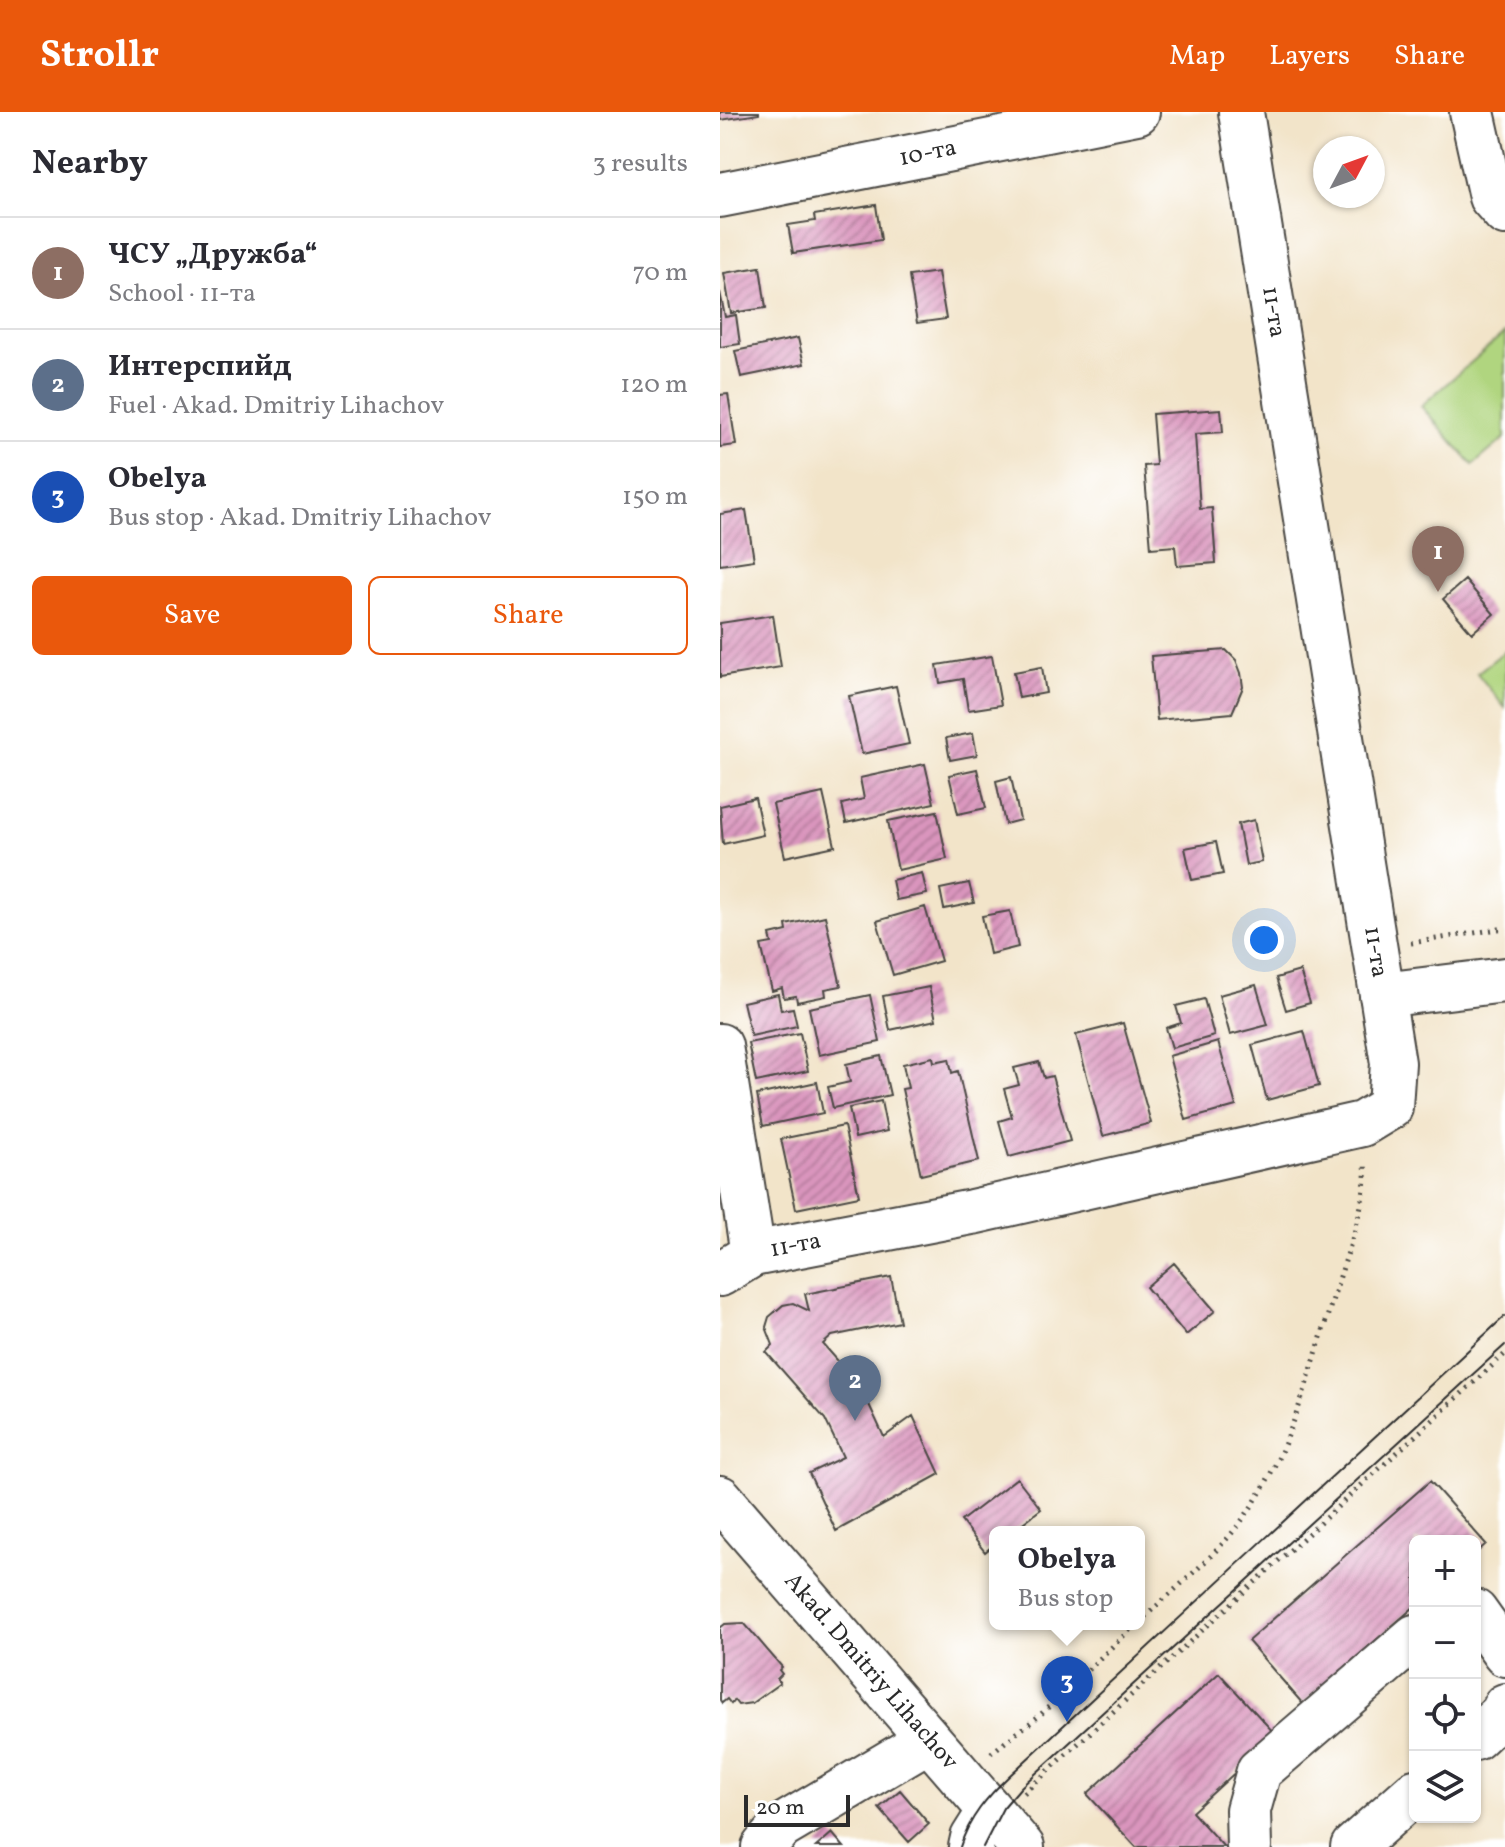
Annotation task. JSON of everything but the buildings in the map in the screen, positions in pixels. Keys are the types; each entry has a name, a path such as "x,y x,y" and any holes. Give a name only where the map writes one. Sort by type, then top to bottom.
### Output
{"street":[{"name":"10-та","path":"720,195 1137,112"},
{"name":"11-та","path":"736,1264 1362,1124 1390,1107 1393,1063 1241,112"},
{"path":"1472,112 1491,197 1505,213"},
{"path":"1382,995 1495,991"},
{"path":"720,1046 736,1264"},
{"name":"Akad. Dmitriy Lihachov","path":"720,1498 960,1777 995,1831"},
{"path":"1481,1620 1505,1654"},
{"path":"1249,1847 1248,1810 1259,1771 1409,1642"},
{"path":"1481,1732 1501,1714 1505,1706"},
{"path":"764,1847 781,1827 928,1740"},
{"path":"1353,1847 1409,1797"}],"path":[{"path":"1426,940 1505,928"},
{"path":"1145,1616 1232,1532 1281,1456 1294,1424 1354,1232 1366,1174 1362,1124"},
{"path":"995,1831 1122,1705 1505,1354"},
{"path":"960,1777 1039,1716 1131,1630"}],"green space":[{"path":"1505,333 1505,438 1473,465 1421,406"},
{"path":"1505,651 1505,708 1477,673"}],"tram line":[{"path":"960,1847 980,1808 1009,1776 1505,1316"},
{"path":"983,1847 1003,1808 1021,1787 1505,1345"}],"place":[{"name":"ЧСУ „Дружба“","path":"1438,592"},
{"name":"Интерспийд","path":"855,1421"},
{"name":"Obelya","path":"1067,1722"}]}
